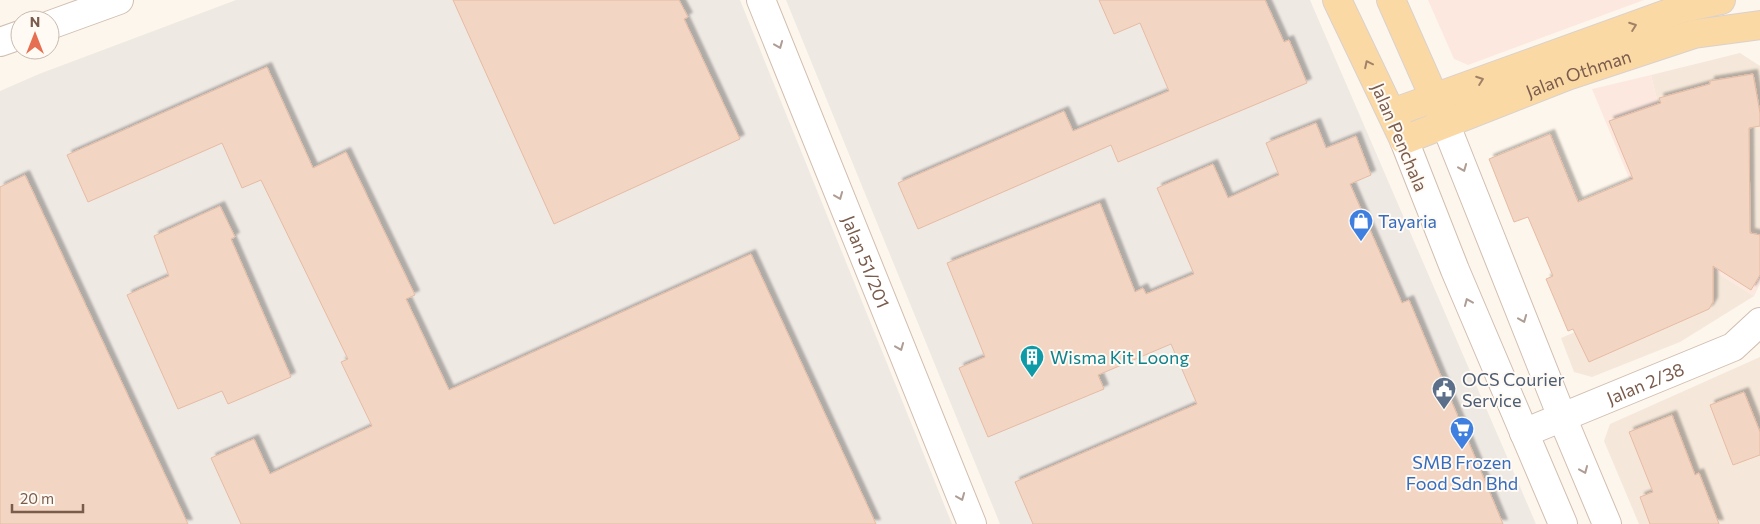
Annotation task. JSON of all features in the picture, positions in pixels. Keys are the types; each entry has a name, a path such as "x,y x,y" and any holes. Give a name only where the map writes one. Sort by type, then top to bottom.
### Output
{"main road":[{"name":"Jalan Penchala","path":"1337,0 1404,140"},
{"path":"1391,0 1445,123"},
{"name":"Jalan Othman","path":"1392,113 1682,4 1721,0"},
{"name":"Jalan Othman","path":"1404,140 1567,76 1694,34 1760,26"}],"street":[{"path":"60,21 119,0"},
{"name":"Jalan 51/201","path":"760,0 972,524"},
{"path":"1682,4 1694,34"},
{"path":"1445,123 1562,417 1607,524"},
{"name":"Jalan Penchala","path":"1404,140 1455,270 1563,524"},
{"name":"Jalan 2/38","path":"1524,433 1732,347 1760,322"}],"shaded area":[{"path":"236,0 740,0 952,524 0,524 0,91 39,74"},
{"path":"786,0 1310,0 1536,524 1000,524"},
{"path":"1428,0 1644,0 1468,65 1454,59"},
{"path":"1740,53 1760,66 1760,233 1685,216 1651,75"},
{"path":"1651,75 1685,216 1760,233 1760,284 1754,296 1651,231 1592,89"},
{"path":"1651,231 1754,296 1680,342 1592,377 1574,372 1561,338 1654,298"},
{"path":"1760,357 1760,524 1639,524 1604,441 1610,424"}],"building":[{"path":"453,0 679,0 688,17 684,19 740,139 554,224"},
{"path":"1099,0 1265,0 1284,42 1289,40 1307,83 1118,162 1111,145 918,229 898,183 1064,111 1073,131 1169,91 1140,23 1114,34"},
{"path":"267,67 313,168 346,152 415,295 406,299 449,390 751,254 876,524 241,524 211,458 254,439 270,474 372,426 341,362 348,359 261,180 242,188 222,143 88,202 67,155"},
{"path":"1753,74 1760,113 1760,126 1749,128 1750,233 1760,235 1760,275 1751,290 1713,266 1713,302 1709,309 1589,362 1573,329 1568,331 1546,279 1553,276 1528,217 1514,222 1489,159 1550,134 1578,202 1633,179 1609,121 1661,103 1659,98 1710,84 1710,81"},
{"path":"1316,123 1326,148 1356,136 1371,175 1350,184 1402,303 1409,300 1503,524 1033,524 1015,482 1197,404 1171,344 1098,375 1104,389 988,437 959,368 985,357 947,263 1100,203 1135,292 1143,288 1146,294 1194,274 1157,188 1213,164 1228,198 1279,175 1266,143"},
{"path":"25,175 188,524 0,524 0,187"},
{"path":"220,206 235,237 231,239 291,377 228,404 222,391 178,409 127,295 169,276 154,236"},
{"path":"1744,392 1760,432 1760,455 1733,465 1710,405"},
{"path":"1672,415 1695,475 1699,473 1719,524 1650,524 1640,497 1653,492 1629,432"}],"place":[{"name":"Tayaria","path":"1361,242"},
{"name":"Wisma Kit Loong","path":"1032,378"},
{"name":"OCS Courier Service","path":"1444,410"},
{"name":"SMB Frozen Food Sdn Bhd","path":"1462,450"}]}
